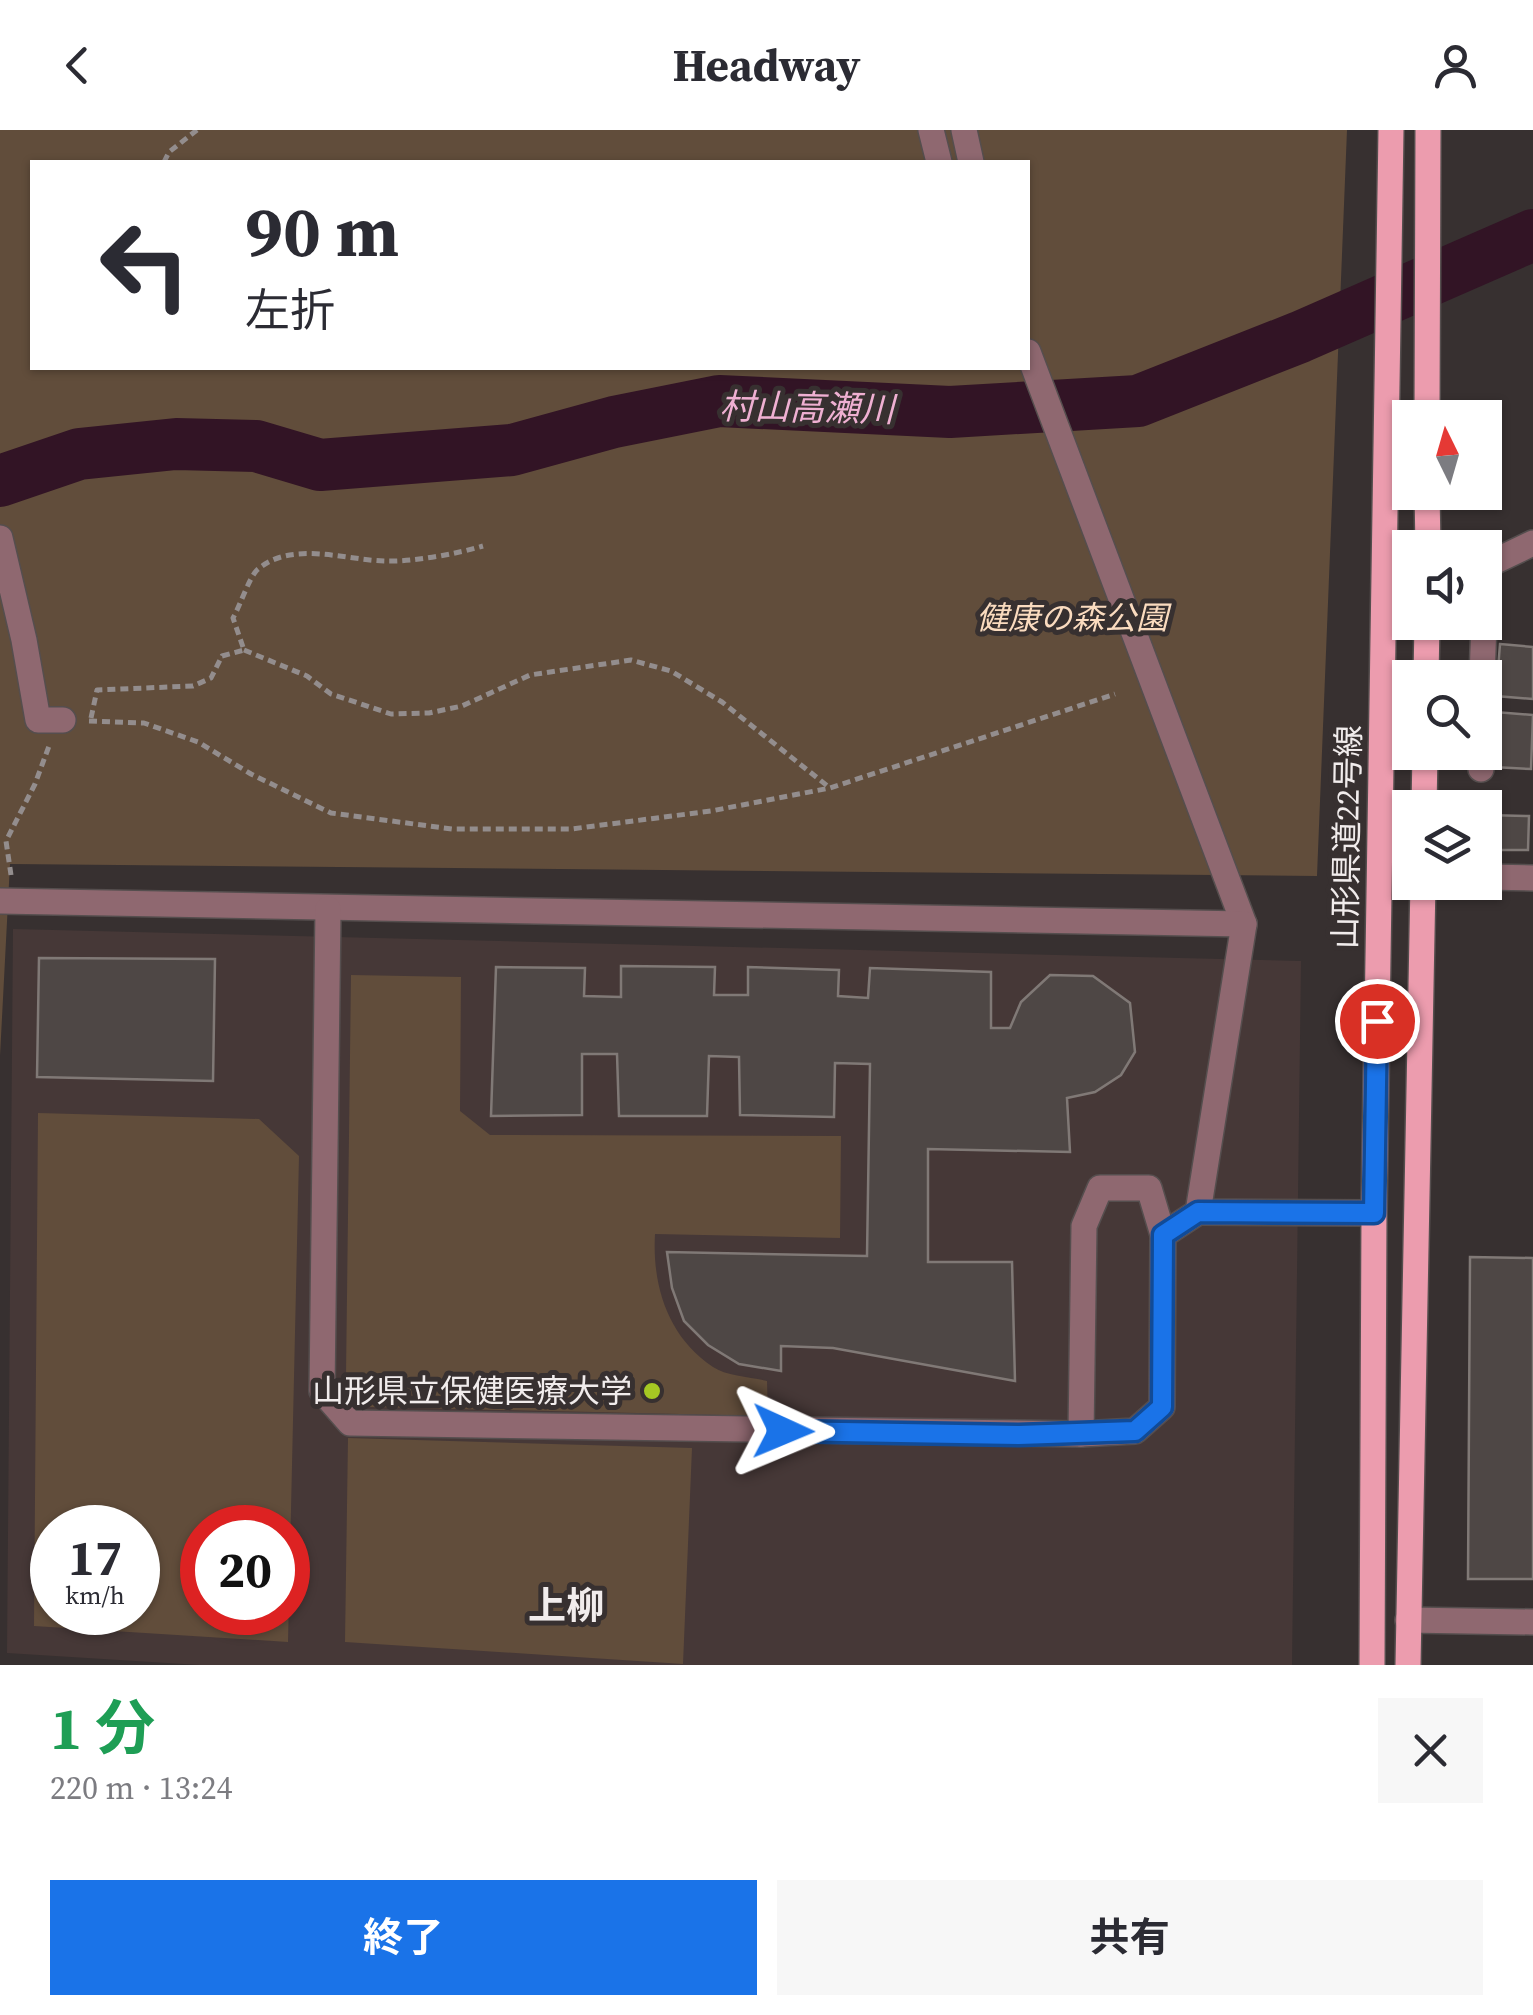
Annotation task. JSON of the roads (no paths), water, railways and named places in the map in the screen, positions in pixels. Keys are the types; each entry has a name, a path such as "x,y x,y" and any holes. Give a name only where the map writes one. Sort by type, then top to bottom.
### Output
{"main road":[{"path":"1428,134 1428,400"},
{"name":"山形県道22号線","path":"1372,1665 1374,1213 1390,136"},
{"path":"1408,1665 1423,900"}],"lane":[{"path":"932,130 939,160"},
{"path":"964,130 971,160"},
{"path":"1030,357 1244,924 1198,1212"},
{"path":"0,538 38,720 62,720"},
{"path":"1502,558 1533,543"},
{"path":"1502,878 1533,878"},
{"path":"7,900 1244,924"},
{"path":"328,909 322,1391 350,1424 1081,1434 1135,1431 1162,1407 1163,1235 1148,1188 1100,1188 1084,1226 1081,1434"},
{"path":"1163,1235 1198,1212 1374,1213"},
{"path":"1408,1620 1533,1622"}],"waterway":[{"name":"村山高瀬川","path":"0,481 79,454 176,444 256,446 320,465 512,450 614,422 719,401 950,412 1138,401 1300,337 1533,235"}],"place":[{"name":"山形県立保健医療大学","path":"652,1391"}],"district":[{"name":"上柳","path":"566,1606"}],"park label":[{"name":"健康の森公園","path":"1072,618"}]}
